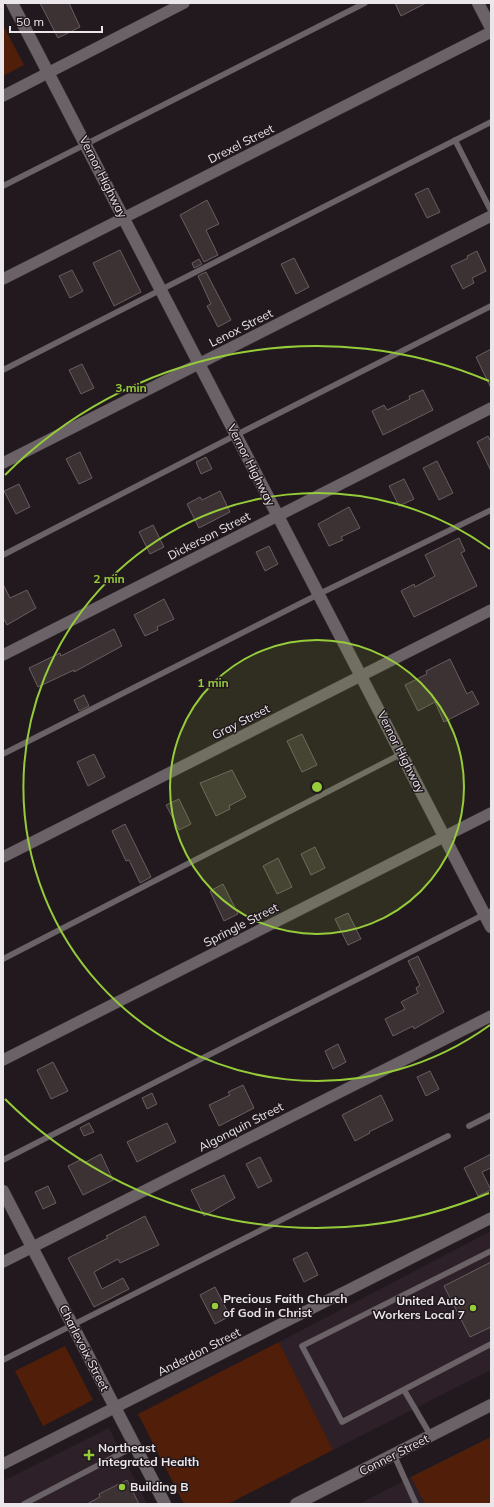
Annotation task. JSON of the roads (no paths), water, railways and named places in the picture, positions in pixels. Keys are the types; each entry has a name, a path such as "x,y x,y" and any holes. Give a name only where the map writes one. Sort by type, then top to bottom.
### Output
{"street":[{"name":"Vernor Highway","path":"12,3 444,837 488,913 491,926"},
{"path":"3,96 184,3"},
{"path":"478,3 491,28"},
{"name":"Drexel Street","path":"3,279 491,32"},
{"name":"Lenox Street","path":"3,463 491,216"},
{"name":"Dickerson Street","path":"3,655 491,408"},
{"name":"Gray Street","path":"3,857 491,610"},
{"name":"Springle Street","path":"3,1060 491,813"},
{"name":"Algonquin Street","path":"3,1262 491,1016"},
{"name":"Charlevoix Street","path":"3,1192 165,1504"},
{"name":"Anderdon Street","path":"3,1464 491,1218"},
{"name":"Conner Street","path":"296,1504 491,1405"}],"lane":[{"path":"3,186 365,3"},
{"path":"3,370 491,122"},
{"path":"455,140 491,211"},
{"path":"3,555 491,306"},
{"path":"3,754 319,594 491,510"},
{"path":"3,959 402,754"},
{"path":"3,1160 488,913"},
{"path":"469,1126 491,1114"},
{"path":"3,1360 448,1136"},
{"path":"491,1250 302,1346 342,1422 491,1344"},
{"path":"404,1390 431,1436"},
{"path":"24,1504 135,1446"},
{"path":"394,1455 416,1504"}],"place":[{"name":"Precious Faith Church of God in Christ","path":"215,1306"},
{"name":"United Auto Workers Local 7","path":"473,1308"},
{"name":"Northeast Integrated Health","path":"89,1455"},
{"name":"Building B","path":"122,1487"}]}
